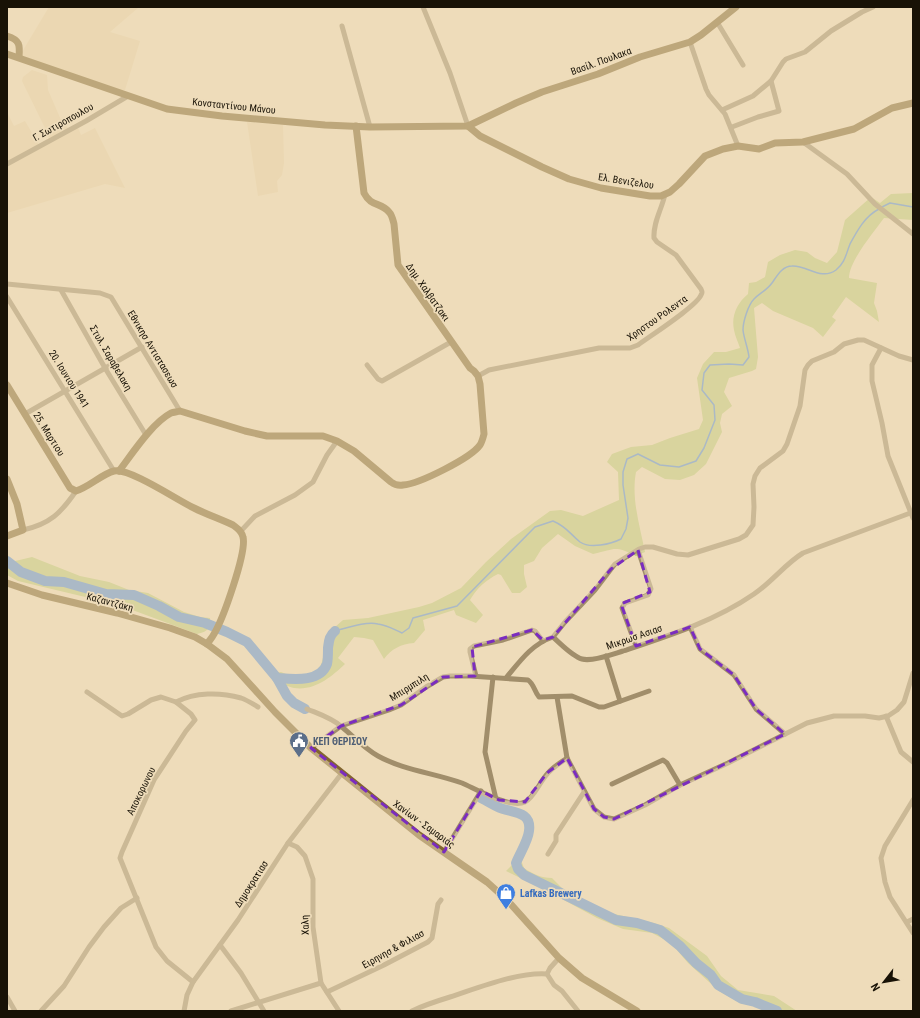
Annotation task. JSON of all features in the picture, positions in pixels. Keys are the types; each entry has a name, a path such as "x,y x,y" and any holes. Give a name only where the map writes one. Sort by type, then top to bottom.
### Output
{"main road":[{"name":"Βασίλ. Πουλακα","path":"468,126 542,92 598,74 640,57 690,42 736,7"},
{"path":"7,36 14,38 18,43 20,48 19,57"},
{"name":"Κονσταντίνου Μάνου","path":"7,54 167,109 222,116 325,125 370,127 468,126"},
{"name":"Ελ. Βενιζελου","path":"468,126 480,136 542,168 569,179 601,188 650,196 661,196 670,192 679,184 705,156 723,149 738,146 759,149 775,143 803,142 854,129 892,108 913,103"},
{"name":"Δημ. Χαλβατζακι","path":"356,126 364,193 369,201 389,212 394,224 398,265 451,342 470,368 478,376"},
{"path":"117,471 159,422 171,413 180,411 245,431 267,436 323,436 337,441 354,450 391,482 397,485 408,484 439,472 475,451 483,439 484,434 478,376"},
{"name":"25. Μαρτιου","path":"7,385 70,488 76,491"},
{"path":"76,491 83,489 109,473 117,471 144,481 194,508 233,525 240,532 243,536 243,553 224,611 214,634 207,644"},
{"path":"7,479 17,504 23,530 7,536"},
{"name":"Καζαντζάκη","path":"7,583 42,594 170,628 207,644"},
{"name":"Χανίων - Σαμαριάς","path":"207,644 227,659 275,712 311,748 419,834 487,882 508,901 559,958 582,978 637,1011"}],"street":[{"path":"423,7 450,73 468,126"},
{"path":"722,110 753,96 771,81 782,62 786,59 805,52 831,31 873,7"},
{"path":"717,22 743,65"},
{"path":"342,26 370,127"},
{"path":"690,42 706,89 709,95 722,110 732,127 738,146"},
{"path":"732,127 779,111 771,81"},
{"name":"Γ. Σωτιροπουλου","path":"7,164 128,96"},
{"path":"803,142 847,174 883,212 913,234"},
{"name":"Χρηστου Ρολεντα","path":"478,376 489,370 571,353 599,348 630,348 638,345 690,307 701,296 701,289 676,255 657,242 654,238 656,223 664,203 665,194"},
{"path":"7,284 60,290"},
{"name":"Εθνικησ Αντιστασεωσ","path":"60,290 100,293 110,297 114,301 180,411"},
{"name":"Στυλ. Σαραβελακη","path":"60,290 146,436"},
{"name":"20. Ιουνιου 1941","path":"7,297 117,471"},
{"path":"506,678 524,656 543,640 553,637 595,590 615,564 638,550 645,547 653,547 677,554 688,555 740,539 746,535 754,525 753,484 755,476 760,468 783,451 787,444 800,406 805,370 812,361 834,352 850,341 864,340 913,360"},
{"path":"367,365 378,380 382,381 451,342"},
{"path":"25,414 142,347"},
{"path":"881,348 872,365 872,381 888,456 913,514"},
{"path":"240,532 255,516 295,495 313,482 327,455 337,441"},
{"path":"23,530 45,523 55,517 64,508 76,491"},
{"name":"Μικρωσ Ασιασ","path":"553,637 583,660 606,656 636,646 690,627 732,607 753,595 798,556 811,549 913,514"},
{"path":"636,646 622,608 625,603 648,595 650,592 638,550"},
{"path":"690,627 700,649 734,675 756,709 785,734"},
{"path":"476,676 470,652 474,646 503,640 532,630 535,631 543,640"},
{"path":"606,656 620,701"},
{"path":"649,691 601,707 572,696 557,697 567,758 594,808 599,814 608,819 614,819 645,805 680,785 735,760 807,723 834,716 865,716 879,718 886,716 897,710 904,702 913,673"},
{"name":"Μπιρμπιλη","path":"311,748 342,726 401,705 426,687 450,676 476,676 528,680 531,682 536,694 539,697 557,697"},
{"path":"494,677 485,752 496,798"},
{"name":"Αποκορωνου","path":"87,692 122,716 157,698 168,699 176,702 191,714 195,720 186,731 154,780 120,858 156,947 167,961 193,982"},
{"path":"176,702 183,698 200,694 223,695 243,698 258,707"},
{"path":"307,709 327,717 342,726 360,744 377,756 395,764 441,776 512,803 525,802 531,797 547,773 567,758"},
{"path":"886,716 901,752 913,762"},
{"path":"612,784 663,760 667,763 680,785"},
{"name":"Δημοκρατιασ","path":"184,1011 187,995 193,982 220,945 288,843 342,773"},
{"path":"444,852 481,791"},
{"path":"548,854 556,841 556,835 584,792"},
{"path":"913,800 889,840 881,858 888,892 913,933"},
{"name":"Χαλη","path":"288,843 297,847 305,856 314,879 313,927 321,983 339,1011"},
{"path":"41,1011 64,986 104,926 121,908 137,898"},
{"name":"Ειρηνησ & Φιλιασ","path":"327,992 428,942 432,938 438,904 441,900"},
{"path":"907,922 913,919"},
{"path":"220,945 241,973 264,1011"},
{"path":"547,974 559,958"},
{"path":"412,1011 472,990 514,978 537,974 547,974"},
{"path":"547,974 554,985 578,1011"},
{"path":"231,1011 321,983"},
{"path":"7,997 15,1011"}],"highlighted area":[{"path":"638,550 650,592 621,604 636,646 690,627 700,649 734,675 756,709 785,734 614,819 604,817 594,809 567,758 547,773 525,802 499,800 481,791 444,852 311,748 341,726 401,705 443,677 475,676 472,647 532,630 543,640 553,637 611,569"}],"shaded area":[{"path":"49,7 139,7 110,32 140,41 125,90 115,91 19,57"},
{"path":"32,70 47,75 48,90 61,120 69,129 77,125 81,135 95,128 125,188 105,184 7,213 7,112 14,126 25,121 39,145 49,140 47,132 22,81 23,77"},
{"path":"247,122 283,125 284,163 282,175 277,181 278,192 258,196"}],"green space":[{"path":"913,193 913,220 884,218 857,255 850,271 849,278 877,283 874,303 879,322 846,297 832,317 836,320 823,337 813,328 773,311 762,303 754,308 758,357 756,369 729,378 724,392 732,406 722,414 720,423 722,432 706,464 694,475 680,480 665,479 642,467 636,472 635,502 645,552 636,556 623,550 615,549 593,554 575,546 558,534 542,548 534,561 524,565 524,574 527,587 520,593 512,593 501,575 498,574 479,588 470,600 483,615 476,623 456,615 454,610 423,620 425,630 414,643 397,648 390,652 384,659 373,640 354,637 338,658 345,664 322,682 302,688 294,688 276,683 270,673 281,672 291,676 300,676 315,672 321,665 327,634 343,620 368,618 432,603 461,588 511,539 550,511 561,510 583,516 619,500 618,472 607,462 612,454 631,447 652,445 699,429 703,420 697,378 703,364 714,352 726,352 740,348 733,325 734,315 741,301 748,294 749,283 756,282 765,277 768,262 780,255 795,250 807,252 815,258 827,263 837,252 845,220 871,197 880,203 891,194"},
{"path":"32,557 80,576 109,582 129,590 148,593 184,612 200,617 210,618 209,628 204,632 197,634 119,605 18,581 7,575 7,563"},
{"path":"522,844 526,848 521,860 524,868 527,870 534,874 552,878 563,889 610,913 669,928 707,956 721,976 738,990 774,996 797,1011 763,1011 759,1007 740,1003 719,991 688,963 671,943 652,933 623,929 597,918 506,871 512,865"}],"waterway":[{"path":"882,207 890,203 913,207"},
{"path":"335,631 356,625 373,623 385,625 402,633 409,628 413,618 457,606 535,527 553,521 565,528 584,544 600,545 612,543 621,539 626,529 628,518 623,485 623,472 627,459 638,454 660,465 679,467 696,461 704,448 715,420 714,405 702,390 704,373 710,365 743,365 749,357 743,330 746,314 752,302 766,290 780,272 788,266 798,266 825,274 836,270 843,261 850,244 862,224 879,209"},
{"path":"7,561 21,572 45,581 64,582 106,594 134,595 179,617 205,623 227,632 247,642 277,678 287,696 294,703 305,709"},
{"path":"277,678 298,679 312,677 323,670 327,664 329,641 335,631"},
{"path":"481,798 503,809 519,813 527,819 529,831 526,843 516,863 518,869 524,875 616,920 637,923 660,930 680,946 696,963 711,975 718,985 742,999 755,1002 777,1011"}],"place":[{"name":"ΚΕΠ ΘΕΡΙΣΟΥ","path":"299,758"},
{"name":"Lafkas Brewery","path":"506,910"}]}
